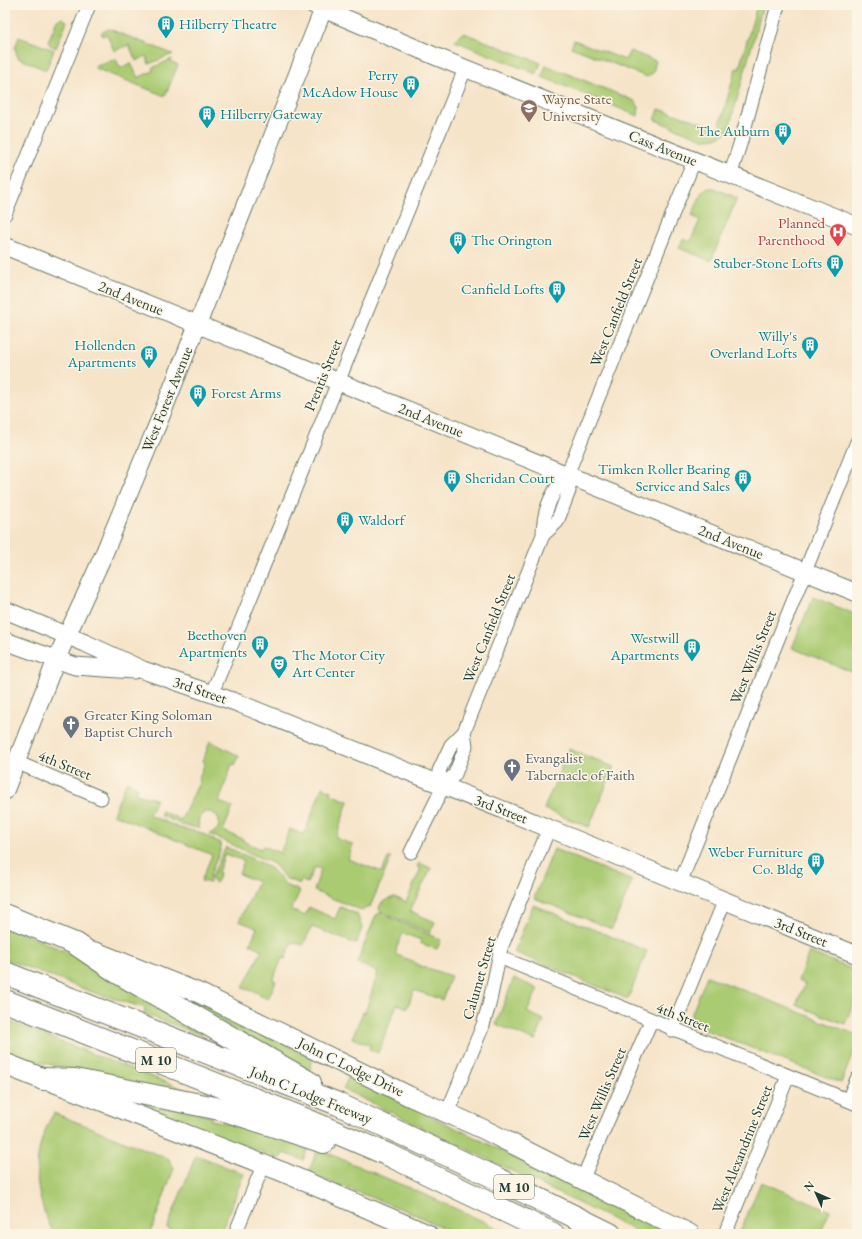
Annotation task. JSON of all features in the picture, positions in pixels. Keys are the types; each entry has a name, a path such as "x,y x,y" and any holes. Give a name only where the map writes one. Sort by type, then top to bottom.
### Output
{"highway":[{"path":"76,944 117,972 303,1078 338,1104"},
{"name":"John C Lodge Freeway","path":"5,974 338,1104 492,1176 610,1234"},
{"name":"John C Lodge Freeway","path":"5,1001 307,1120 391,1156 553,1234"},
{"path":"44,1079 75,1080 226,1110 308,1136 433,1186 488,1202"}],"main road":[{"name":"John C Lodge Drive","path":"5,915 199,993 483,1129 690,1234"},
{"path":"5,1064 263,1166 283,1172 398,1228 424,1233"}],"street":[{"path":"5,214 89,5"},
{"path":"730,176 778,5"},
{"name":"Cass Avenue","path":"321,6 465,69 857,226"},
{"name":"West Forest Avenue","path":"5,791 56,660 105,552 197,325 321,6"},
{"name":"Prentis Street","path":"212,693 465,69"},
{"name":"West Canfield Street","path":"411,852 443,787 454,776 466,746 464,732 543,535 543,518 555,488 567,475 694,161"},
{"name":"2nd Avenue","path":"5,246 857,593"},
{"name":"West Willis Street","path":"680,883 857,442"},
{"name":"3rd Street","path":"5,610 144,670 212,693 443,787 549,828 724,902 857,955"},
{"name":"3rd Street","path":"5,641 75,666 144,670"},
{"name":"4th Street","path":"16,762 101,798"},
{"name":"Calumet Street","path":"447,1113 483,1025 492,992 499,957 549,828"},
{"path":"672,1030 724,902"},
{"name":"4th Street","path":"499,957 672,1030 853,1102"},
{"name":"West Willis Street","path":"582,1180 651,1021"},
{"name":"West Alexandrine Street","path":"725,1234 788,1076"},
{"path":"853,1102 857,1079"},
{"path":"235,1234 263,1166"}],"green space":[{"path":"757,5 763,5 728,132 716,138 703,139 655,120 659,109 719,128 736,68 739,69"},
{"path":"62,18 67,21 56,48 48,42 57,20"},
{"path":"109,29 173,54 149,64 146,56 136,61 129,45 114,51 107,34 103,36 101,33"},
{"path":"464,33 541,63 536,74 455,41 461,34"},
{"path":"19,37 54,50 46,70 18,58 15,48"},
{"path":"574,40 625,60 630,51 656,61 653,73 647,77 571,47"},
{"path":"116,59 120,68 131,63 138,78 153,71 152,68 172,59 171,62 178,65 165,96 95,68 96,66"},
{"path":"546,65 635,101 639,107 638,116 542,77"},
{"path":"709,188 714,188 737,198 711,261 679,248 683,239 690,242 700,220 692,216 702,192"},
{"path":"813,597 857,615 857,674 792,648"},
{"path":"210,741 239,756 235,765 232,764 219,802 233,807 223,831 243,839 243,841 261,849 263,846 280,853 290,829 304,835 322,787 331,791 330,794 348,801 336,838 353,845 348,859 382,872 388,858 391,858 370,907 361,910 314,891 321,869 315,867 307,883 301,880 300,884 285,878 274,864 209,834 215,832 219,826 218,817 211,812 204,813 200,816 198,822 199,828 182,825 160,815 162,811 181,820 200,781 198,780 205,763 203,761"},
{"path":"569,749 614,767 589,827 544,809"},
{"path":"127,781 138,788 135,794 156,799 149,815 180,828 199,832 220,843 220,852 211,873 210,883 201,881 212,855 113,814"},
{"path":"226,847 264,864 273,870 287,886 300,891 291,910 305,916 309,907 335,919 340,907 357,914 362,928 356,944 312,927 303,945 292,942 285,959 282,958 273,980 276,981 268,999 259,995 259,993 243,988 262,950 250,944 257,928 239,921 258,882 239,874 244,861 225,854 218,872 220,873 216,883 213,881 211,878"},
{"path":"554,849 632,881 612,929 534,898"},
{"path":"419,863 431,868 410,911 435,922 430,933 380,911 379,908 382,902 394,897 406,902 421,868 417,867"},
{"path":"533,905 647,951 628,999 514,952"},
{"path":"380,913 441,940 437,949 420,943 421,940 403,933 395,954 415,962 415,964 451,976 442,1000 414,990 407,1008 397,1004 378,1053 369,1049 370,1045 352,1038 363,1012 365,1013 378,972 357,963 376,915"},
{"path":"5,926 72,954 201,1027 202,1035 144,1014 145,1008 92,992 5,959"},
{"path":"809,952 857,971 857,994 845,1024 796,1005 805,984 798,981"},
{"path":"707,976 857,1035 857,1044 841,1083 688,1023"},
{"path":"514,978 538,989 527,1012 544,1020 535,1041 496,1024"},
{"path":"153,984 191,998 313,1058 309,1071"},
{"path":"5,1020 212,1100 210,1103 19,1057 5,1052"},
{"path":"349,1076 673,1234 642,1234 343,1089"},
{"path":"113,1095 211,1116 211,1120 237,1125 309,1145 303,1160 283,1153 280,1159"},
{"path":"54,1113 169,1159 174,1168 150,1234 54,1234 42,1204 38,1188 37,1173 41,1143 46,1128"},
{"path":"318,1149 430,1197 511,1234 456,1234 414,1214 308,1173"},
{"path":"196,1155 244,1174 220,1234 182,1234 167,1228"},
{"path":"761,1182 830,1210 820,1234 739,1234"}],"place":[{"name":"Hilberry Theatre","path":"166,39"},
{"name":"Perry McAdow House","path":"411,99"},
{"name":"Wayne State University","path":"529,123"},
{"name":"Hilberry Gateway","path":"207,129"},
{"name":"The Auburn","path":"783,146"},
{"name":"Planned Parenthood","path":"838,247"},
{"name":"The Orington","path":"458,255"},
{"name":"Stuber-Stone Lofts","path":"835,278"},
{"name":"Canfield Lofts","path":"557,304"},
{"name":"Willy's Overland Lofts","path":"810,360"},
{"name":"Hollenden Apartments","path":"149,369"},
{"name":"Forest Arms","path":"198,408"},
{"name":"Sheridan Court","path":"452,493"},
{"name":"Timken Roller Bearing Service and Sales","path":"743,493"},
{"name":"Waldorf","path":"345,535"},
{"name":"Beethoven Apartments","path":"260,659"},
{"name":"Westwill Apartments","path":"692,662"},
{"name":"The Motor City Art Center","path":"279,679"},
{"name":"Greater King Soloman Baptist Church","path":"71,739"},
{"name":"Evangalist Tabernacle of Faith","path":"512,782"},
{"name":"Weber Furniture Co. Bldg","path":"816,876"}]}
